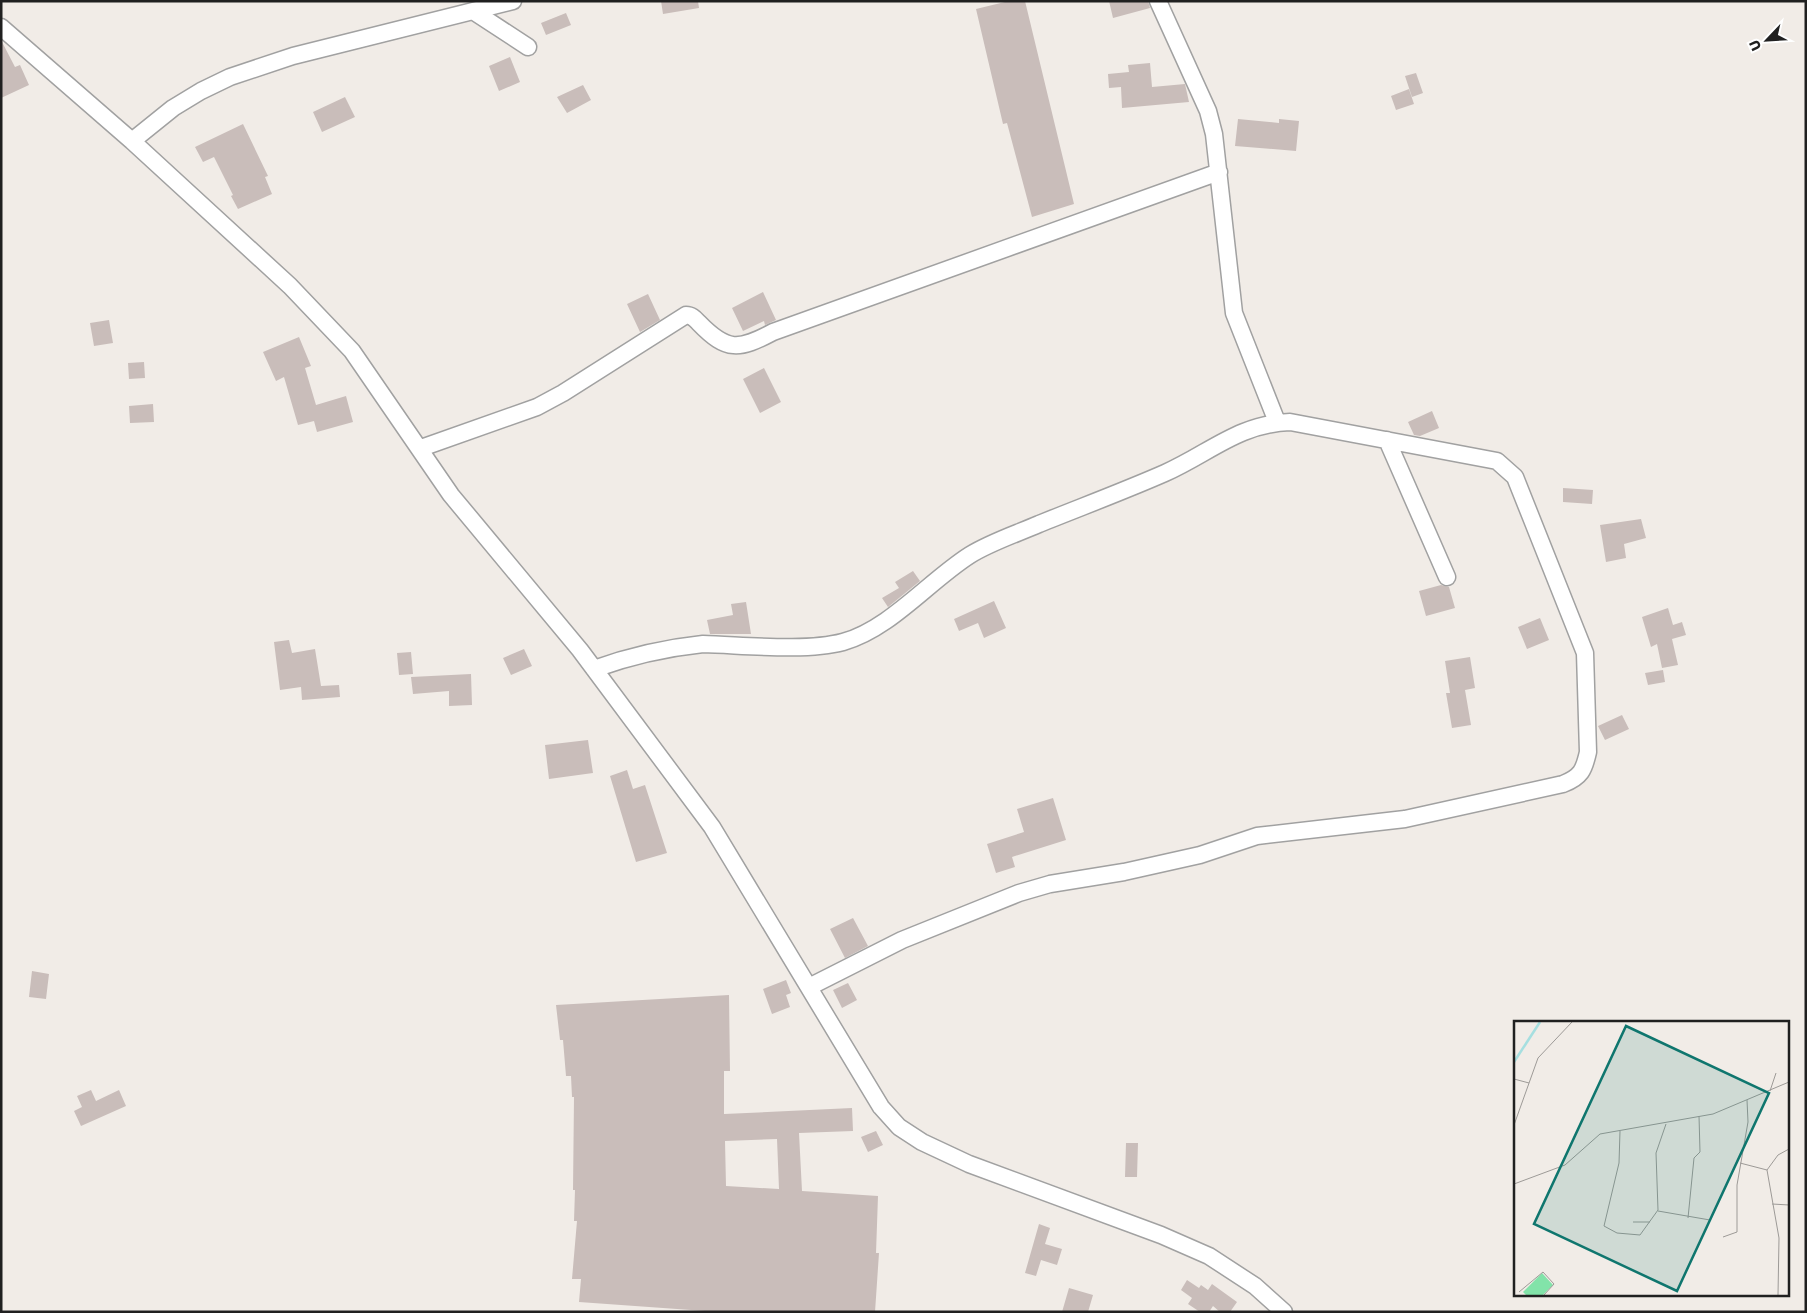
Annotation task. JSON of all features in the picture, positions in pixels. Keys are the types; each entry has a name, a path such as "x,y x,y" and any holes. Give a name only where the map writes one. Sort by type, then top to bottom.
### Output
{"street":[{"path":"132,141 173,108 200,91 230,77 293,56 513,1"},
{"path":"1158,1 1208,111 1214,134 1219,172 1234,313 1277,422"},
{"path":"473,11 528,47"},
{"path":"1,27 132,141 290,286 352,351 452,495 594,669 712,827 881,1107 899,1126 922,1142 969,1164 1161,1235 1210,1256 1255,1286 1284,1312"},
{"path":"421,448 537,408 686,315 693,317 722,342 737,347 749,344 773,332 1219,172"},
{"path":"594,669 632,656 684,646 704,644 819,646 843,642 864,634 884,622 942,574 972,554 1168,472 1253,427 1277,422 1290,422 1387,440 1497,461 1507,467 1515,477 1585,653 1588,752 1585,766 1577,779 1564,784 1405,819 1257,836 1191,857 1124,872 1050,884 1018,893 902,940 809,987"},
{"path":"1387,440 1447,577"}],"building":[{"path":"661,1 698,1 699,8 663,14"},
{"path":"1009,1 1025,1 1074,204 1032,217 1007,123 1003,124 976,9"},
{"path":"1109,1 1148,1 1150,8 1113,18"},
{"path":"566,13 571,25 546,35 541,23"},
{"path":"1,40 15,67 20,65 29,85 1,98"},
{"path":"510,57 520,82 499,91 489,66"},
{"path":"1150,63 1152,87 1185,84 1189,102 1122,108 1121,87 1109,88 1108,74 1129,72 1128,65"},
{"path":"1416,73 1423,93 1412,97 1405,76"},
{"path":"583,85 591,100 567,113 557,97"},
{"path":"1409,89 1414,104 1396,110 1391,96"},
{"path":"345,97 355,117 322,132 313,112"},
{"path":"1238,119 1279,123 1279,119 1299,121 1296,151 1235,146"},
{"path":"243,124 268,176 265,177 272,194 238,209 214,157 203,162 195,147"},
{"path":"763,292 776,320 765,325 764,321 743,331 732,308"},
{"path":"648,294 660,320 640,332 627,304"},
{"path":"109,320 113,343 94,346 90,323"},
{"path":"299,337 311,366 305,368 316,405 346,396 353,422 317,432 314,421 298,425 284,377 276,381 263,352"},
{"path":"144,362 145,378 129,379 128,363"},
{"path":"764,368 781,402 760,413 743,379"},
{"path":"153,404 154,422 130,423 129,406"},
{"path":"1432,411 1439,428 1420,436 1414,435 1408,422"},
{"path":"1563,488 1593,490 1592,504 1563,502"},
{"path":"1641,519 1646,538 1624,544 1626,558 1606,562 1600,525"},
{"path":"913,571 920,581 888,607 882,598 899,588 895,582"},
{"path":"1441,585 1449,587 1455,608 1426,616 1419,591"},
{"path":"994,601 1006,628 984,638 978,623 959,631 954,619"},
{"path":"746,602 751,634 710,634 707,620 733,615 731,604"},
{"path":"1668,608 1673,625 1682,622 1686,635 1672,639 1678,665 1662,668 1657,644 1651,647 1642,617"},
{"path":"1540,618 1549,640 1527,649 1518,627"},
{"path":"289,640 292,653 315,649 321,686 339,685 340,697 302,700 301,687 280,690 274,642"},
{"path":"524,649 532,666 511,675 503,658"},
{"path":"411,652 413,674 399,675 397,653"},
{"path":"1470,657 1475,688 1465,690 1471,725 1452,728 1446,693 1450,693 1445,661"},
{"path":"1663,670 1665,682 1648,685 1645,673"},
{"path":"471,674 472,705 449,706 449,691 413,694 411,677"},
{"path":"1622,715 1629,729 1605,740 1598,726"},
{"path":"588,740 593,773 549,779 545,745"},
{"path":"627,770 633,789 645,785 667,853 636,862 610,776"},
{"path":"1053,798 1066,840 1012,857 1015,867 996,873 987,844 1024,832 1017,809"},
{"path":"853,918 868,946 845,958 830,929"},
{"path":"32,971 49,974 46,999 29,997"},
{"path":"786,980 791,993 786,995 790,1007 772,1014 763,989"},
{"path":"848,983 857,1000 842,1008 833,990"},
{"path":"729,995 730,1071 724,1071 724,1114 852,1108 853,1131 799,1133 802,1191 878,1196 876,1253 879,1253 875,1312 719,1312 579,1302 581,1279 572,1279 577,1221 574,1221 575,1190 573,1190 574,1097 572,1097 571,1076 566,1076 563,1040 560,1040 556,1005","holes":["777,1139 779,1189 726,1186 725,1141"]},
{"path":"91,1090 96,1101 119,1090 126,1106 81,1126 74,1111 82,1107 77,1096"},
{"path":"876,1131 883,1145 868,1152 861,1137"},
{"path":"1126,1143 1138,1143 1137,1177 1125,1177"},
{"path":"1039,1224 1050,1228 1045,1244 1062,1249 1057,1265 1041,1260 1036,1276 1025,1273"},
{"path":"1187,1280 1199,1288 1201,1285 1208,1290 1212,1284 1237,1302 1230,1312 1220,1312 1213,1306 1209,1312 1200,1312 1188,1304 1192,1298 1181,1290"},
{"path":"1069,1288 1093,1295 1088,1312 1062,1312"}]}
